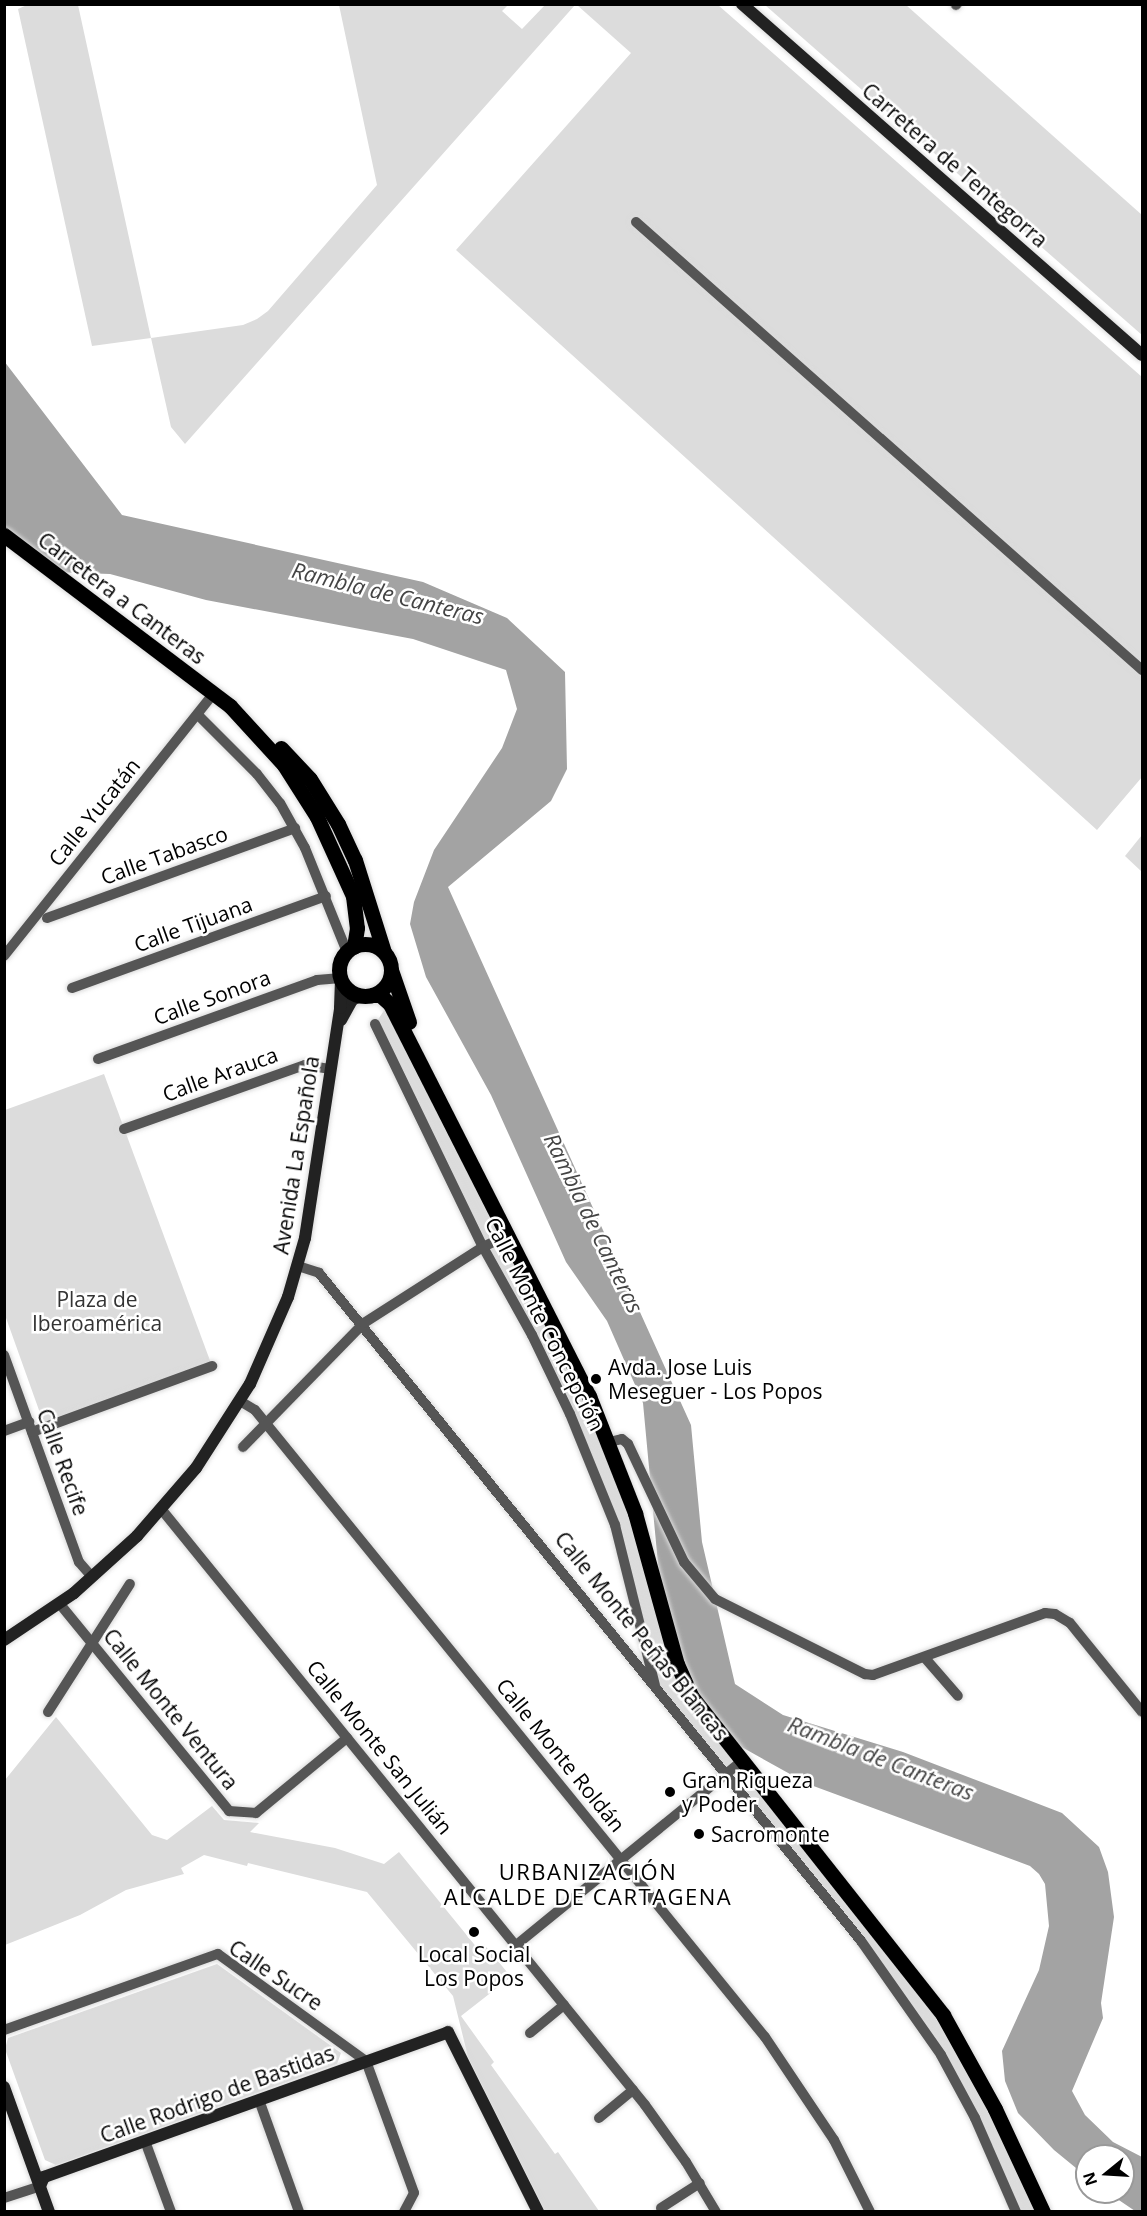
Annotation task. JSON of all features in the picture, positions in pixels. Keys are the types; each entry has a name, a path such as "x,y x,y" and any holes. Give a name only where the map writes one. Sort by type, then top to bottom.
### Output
{"main road":[{"name":"Carretera a Canteras","path":"4,535 230,706"},
{"path":"230,706 294,761 310,779 338,824 355,860 391,970 385,987 367,995 345,986 341,978 342,960 350,950 357,928 353,896 330,841 284,765 230,706"},
{"path":"350,950 369,945 384,952"},
{"name":"Calle Monte Concepción","path":"391,970 403,1008 456,1136"},
{"name":"Calle Monte Concepción","path":"367,995 380,995 390,1004 506,1236 577,1369 609,1442 649,1556 677,1664 702,1712"},
{"name":"Calle Monte Peñas Blancas","path":"702,1712 943,2015 995,2109 1043,2211"}],"street":[{"name":"Carretera de Tentegorra","path":"742,4 1143,355"},
{"path":"636,222 1143,670"},
{"name":"Calle Yucatán","path":"4,956 214,693"},
{"path":"198,715 257,774 295,828 350,950"},
{"name":"Calle Tabasco","path":"46,918 295,828"},
{"name":"Calle Tijuana","path":"72,988 326,896"},
{"name":"Avenida La Española","path":"4,1640 92,1578 162,1510 202,1460 240,1401 278,1323 298,1266 311,1204 340,1008 341,978"},
{"name":"Calle Sonora","path":"98,1059 317,980 341,978"},
{"name":"Avenida La Española","path":"335,1032 345,1011 367,995"},
{"name":"Calle Monte Concepción","path":"375,1024 483,1247 546,1363 598,1481 615,1525 656,1688"},
{"name":"Calle Arauca","path":"124,1129 305,1065 331,1069"},
{"path":"243,1447 362,1325 483,1247 506,1236"},
{"name":"Calle Monte Peñas Blancas","path":"298,1266 319,1273 861,1941 922,2025 975,2118 1016,2211"},
{"name":"Calle Recife","path":"4,1355 79,1562 92,1578"},
{"path":"4,1431 30,1427 212,1366"},
{"name":"Calle Monte Roldán","path":"240,1401 255,1410 780,2058 834,2140 870,2211"},
{"path":"609,1442 622,1439 628,1444 684,1562 715,1599 865,1674 882,1673 1045,1613 1054,1614 1070,1623 1143,1712"},
{"name":"Calle Monte San Julián","path":"162,1510 633,2090 667,2134 716,2211"},
{"path":"48,1712 130,1584"},
{"name":"Calle Monte Ventura","path":"59,1603 229,1811 256,1813 347,1738"},
{"path":"925,1658 958,1696"},
{"path":"516,1946 741,1762"},
{"name":"Calle Sucre","path":"4,2030 218,1954 366,2061"},
{"path":"530,2033 564,2005"},
{"name":"Calle Rodrigo de Bastidas","path":"4,2198 40,2186 44,2177 448,2032 538,2211"},
{"path":"366,2061 414,2193 404,2211"},
{"path":"4,2087 49,2211"},
{"path":"598,2118 633,2090"},
{"path":"259,2100 299,2211"},
{"path":"145,2141 171,2211"},
{"path":"661,2208 700,2183"}],"green space":[{"path":"27,5 78,5 151,338 92,346 18,9"},
{"path":"339,5 508,5 502,11 522,29 545,5 575,5 185,444 171,427 151,338 243,325 257,319 268,311 377,185"},
{"path":"577,5 718,5 1142,377 1142,777 1097,830 456,250 631,53"},
{"path":"765,5 906,5 1142,215 1142,335"},
{"path":"1142,835 1142,872 1125,856"},
{"path":"387,1006 563,1343 649,1556 741,1762 726,1774 656,1688 615,1525 590,1462 375,1024"},
{"name":"Plaza de Iberoamérica","path":"104,1074 212,1366 45,1427 5,1315 5,1110"},
{"path":"56,1717 152,1835 167,1840 212,1806 224,1820 259,1823 250,1832 335,1848 384,1864 399,1852 478,1949 484,1944 511,1977 461,2016 494,2062 491,2065 555,2154 558,2152 599,2211 545,2211 468,2057 453,1996 367,1892 248,1863 247,1866 204,1855 181,1868 184,1874 126,1890 80,1915 5,1945 5,1780"},
{"path":"757,1783 915,1978 1043,2211 1016,2211 941,2055 743,1795"},
{"path":"217,1964 341,2053 337,2064 56,2165 45,2160 5,2049 8,2038"}],"water":[{"name":"Rambla de Canteras","path":"4,361 122,515 423,582 507,618 565,672 567,769 551,801 448,887 691,1425 702,1542 735,1684 783,1715 903,1752 1062,1813 1099,1847 1108,1872 1114,1917 1101,2003 1103,2018 1072,2091 1085,2115 1117,2144 1075,2144 1075,2167 1054,2150 1018,2113 1005,2081 1002,2051 1039,1970 1049,1926 1045,1884 1039,1874 1030,1866 808,1784 720,1735 702,1712 662,1607 643,1403 607,1321 566,1262 491,1095 426,977 410,924 414,902 434,850 502,748 517,709 506,670 413,639 206,600 110,574 53,572 5,535"},
{"path":"1135,2153 1142,2157 1142,2211 1135,2211 1125,2204 1135,2204"}],"place":[{"name":"Avda. Jose Luis Meseguer - Los Popos","path":"596,1379"},
{"name":"Gran Riqueza y Poder","path":"670,1792"},
{"name":"Sacromonte","path":"699,1834"},
{"name":"Local Social Los Popos","path":"474,1932"}],"district":[{"name":"URBANIZACIÓN ALCALDE DE CARTAGENA","path":"588,1884"}]}
